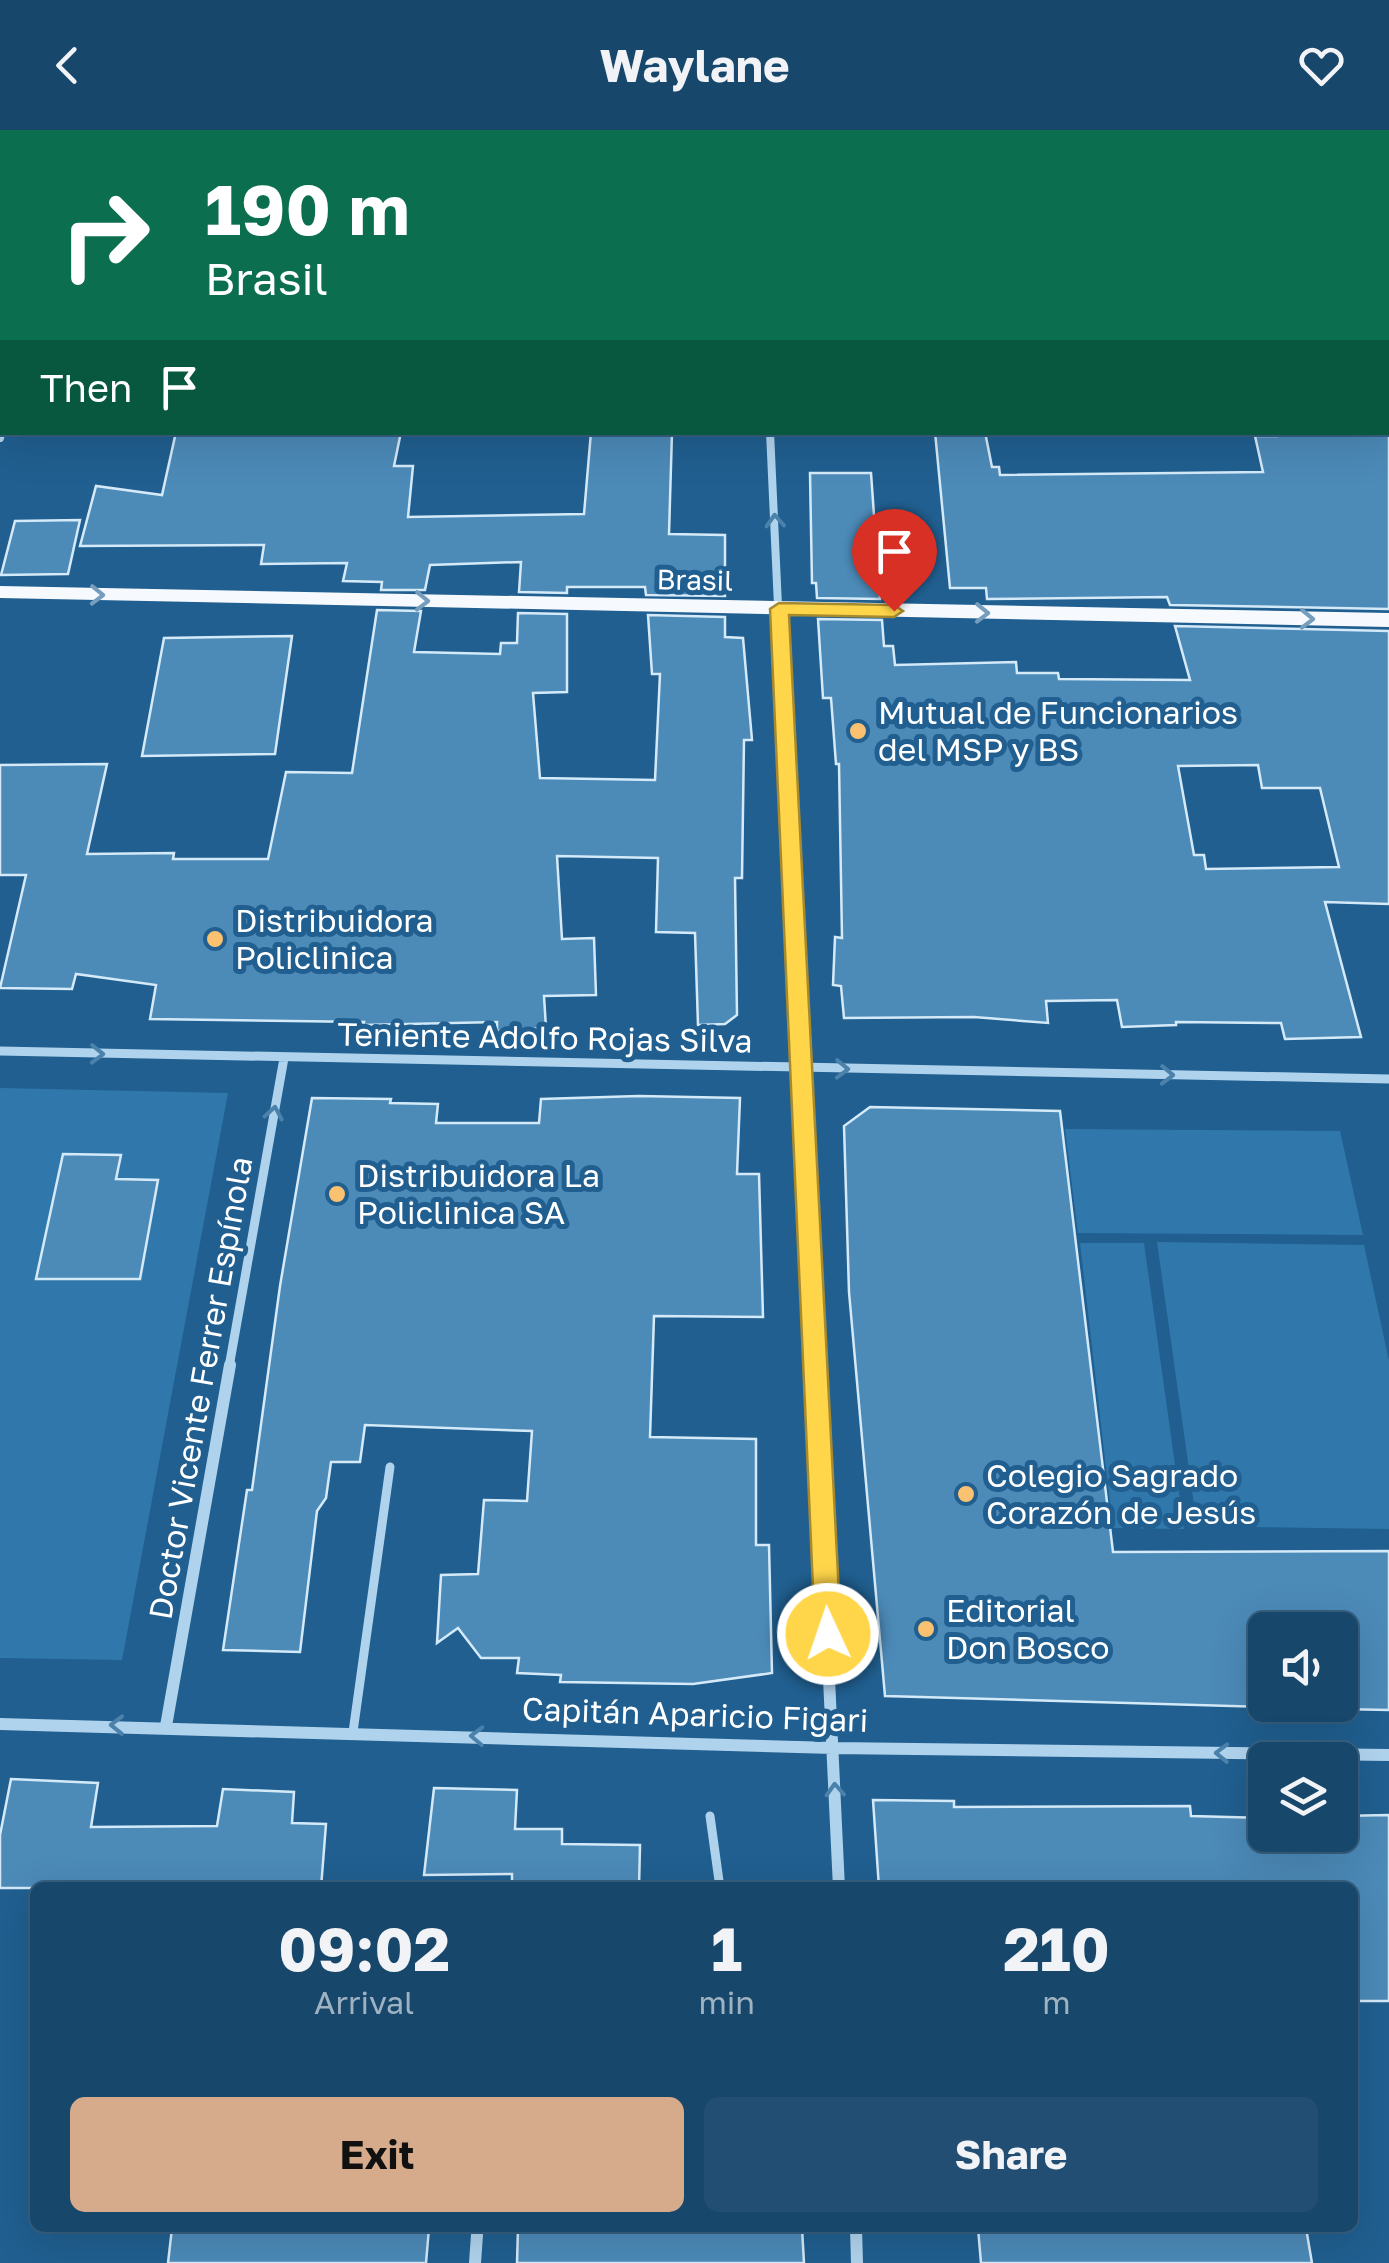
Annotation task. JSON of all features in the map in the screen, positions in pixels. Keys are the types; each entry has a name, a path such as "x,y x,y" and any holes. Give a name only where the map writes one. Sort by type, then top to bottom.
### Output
{"main road":[{"name":"Brasil","path":"0,592 1389,620"}],"street":[{"path":"770,435 840,1882"},
{"name":"Teniente Adolfo Rojas Silva","path":"0,1051 1389,1079"},
{"name":"Doctor Vicente Ferrer Espínola","path":"166,1726 284,1058"},
{"name":"Capitán Aparicio Figari","path":"0,1724 833,1748 1389,1755"},
{"path":"856,2232 857,2263"},
{"path":"475,2263 478,2235"}],"lane":[{"path":"352,1732 390,1467"},
{"path":"710,1816 717,1882"}],"shaded area":[{"path":"0,1088 228,1093 122,1660 0,1658"},
{"path":"1065,1129 1340,1131 1363,1235 1078,1233"},
{"path":"1157,1242 1364,1245 1389,1361 1389,1529 1197,1526"},
{"path":"1080,1243 1144,1243 1184,1529 1113,1528"}],"building":[{"path":"175,435 400,435 394,466 413,466 408,517 584,514 591,435 672,435 669,534 725,535 725,596 646,595 645,587 567,587 567,593 519,592 521,562 430,565 425,590 381,590 382,582 343,581 347,563 261,564 264,545 80,546 96,486 162,495"},
{"path":"935,435 986,435 992,467 999,467 1000,475 1263,472 1255,436 1389,435 1389,609 1170,605 1167,597 987,599 986,588 950,588"},
{"path":"810,473 871,473 880,599 817,598 816,583 812,583"},
{"path":"80,520 68,574 1,575 15,521"},
{"path":"377,610 421,611 414,652 500,654 501,643 517,643 518,613 567,614 567,692 533,693 540,778 655,780 660,674 652,674 648,615 725,617 725,637 743,638 752,740 744,740 742,878 735,878 737,1015 725,1024 698,1025 695,933 656,932 658,858 557,856 562,939 594,938 596,995 544,996 546,1028 497,1031 497,1022 363,1025 364,1022 150,1019 156,985 76,974 72,989 0,988 26,875 0,875 0,765 107,764 87,854 174,853 173,859 268,859 286,772 352,773"},
{"path":"818,619 882,620 884,646 893,646 895,665 1016,662 1017,673 1058,673 1059,679 1190,680 1175,626 1389,631 1389,904 1325,902 1361,1037 1285,1039 1281,1023 1176,1022 1122,1027 1117,1000 1046,1001 1048,1023 974,1017 844,1018 841,986 833,985 835,937 842,938 839,764 831,698 823,698","holes":["1258,765 1262,788 1320,788 1339,867 1206,869 1204,855 1194,855 1178,766"]},
{"path":"292,636 275,754 142,756 164,638"},
{"path":"312,1098 438,1104 436,1123 539,1123 541,1099 740,1098 737,1174 759,1174 763,1317 654,1316 650,1437 756,1439 756,1545 769,1545 772,1673 693,1684 560,1682 561,1675 517,1673 519,1658 481,1658 458,1628 437,1643 441,1575 478,1574 484,1500 527,1501 532,1431 365,1425 360,1462 331,1462 326,1498 317,1511 300,1652 223,1650 247,1490 252,1490 280,1286"},
{"path":"870,1107 1060,1111 1113,1552 1389,1551 1389,1710 1358,1709 1358,1612 1248,1612 1248,1707 885,1696 849,1292 844,1126"},
{"path":"63,1154 121,1155 116,1179 158,1180 140,1279 36,1279"},
{"path":"11,1779 98,1783 91,1827 217,1826 223,1789 294,1792 292,1823 326,1824 321,1882 30,1882 30,1888 0,1888 0,1835"},
{"path":"434,1788 517,1790 515,1829 562,1829 562,1844 640,1845 639,1882 512,1882 512,1874 424,1875"},
{"path":"873,1800 954,1801 954,1807 1190,1806 1191,1816 1248,1818 1248,1852 1358,1852 1358,1816 1389,1815 1389,2001 1358,2001 1358,1882 879,1882"},
{"path":"172,2232 429,2232 426,2263 168,2263"},
{"path":"518,2232 802,2232 804,2263 517,2263"},
{"path":"978,2232 1307,2232 1312,2263 981,2263"}],"place":[{"name":"Mutual de Funcionarios del MSP y BS","path":"858,731"},
{"name":"Distribuidora Policlinica","path":"215,939"},
{"name":"Distribuidora La Policlinica SA","path":"337,1194"},
{"name":"Colegio Sagrado Corazón de Jesús","path":"966,1494"},
{"name":"Editorial Don Bosco","path":"926,1629"}],"route":[{"path":"828,1634 779,609 894,611"}]}
